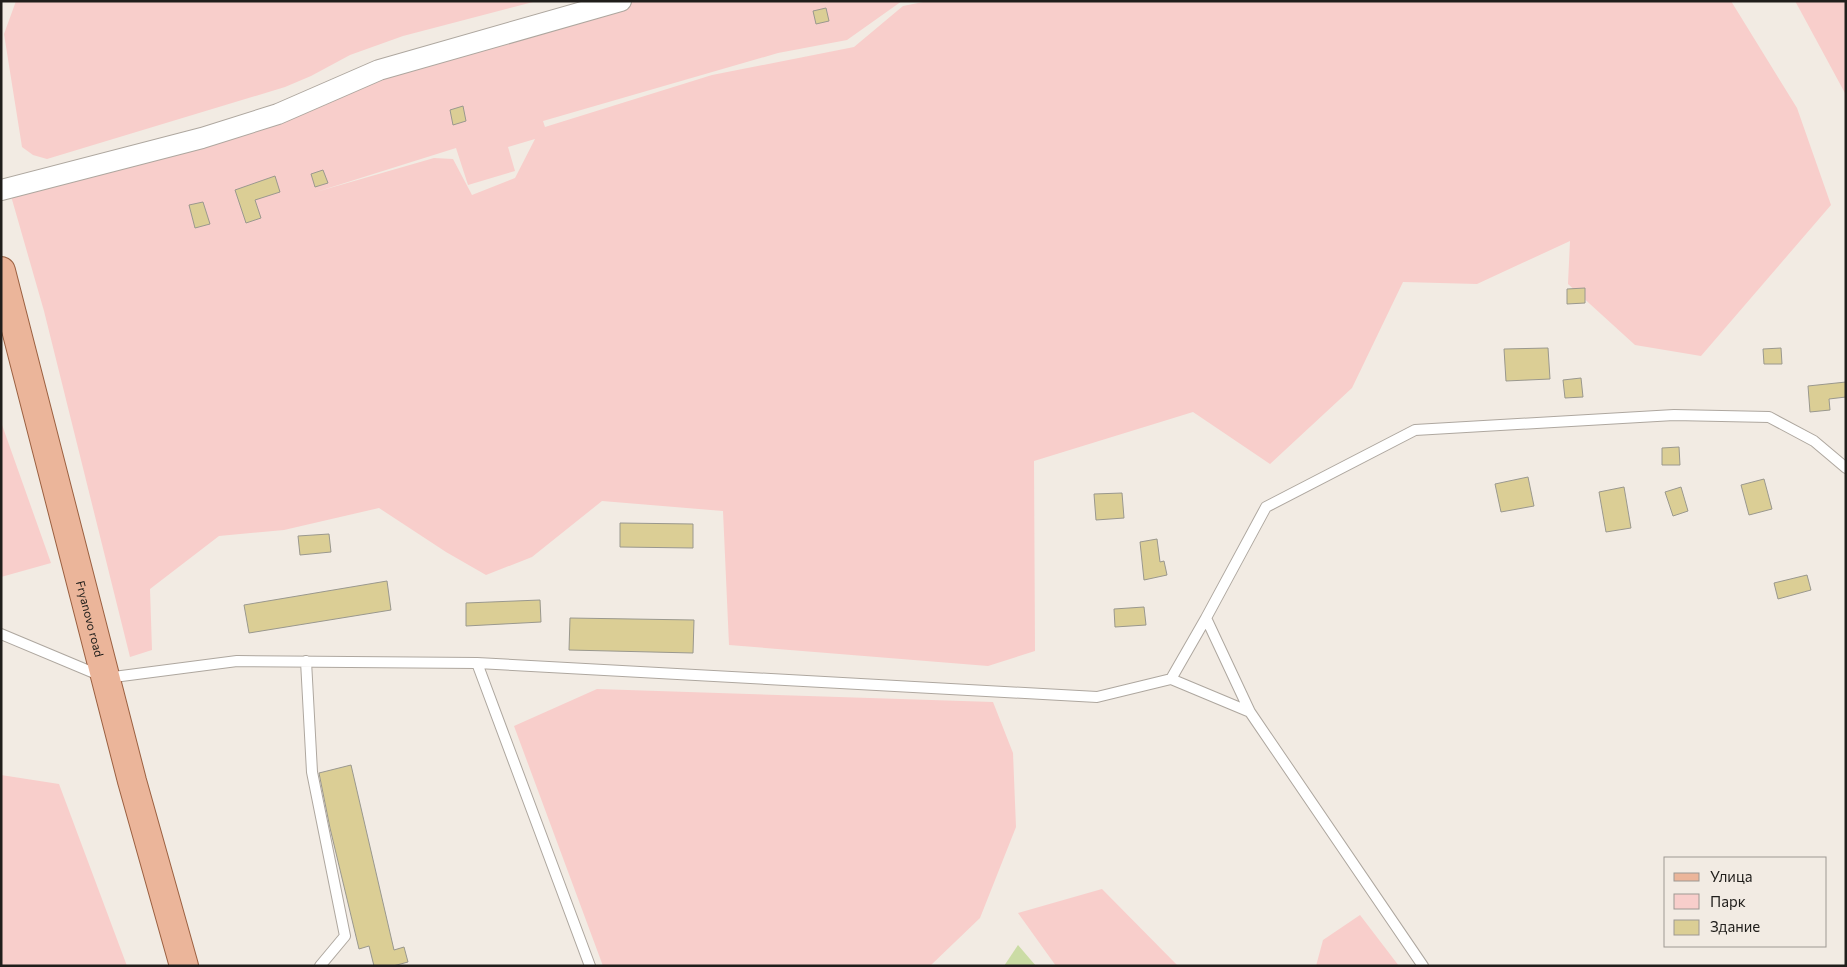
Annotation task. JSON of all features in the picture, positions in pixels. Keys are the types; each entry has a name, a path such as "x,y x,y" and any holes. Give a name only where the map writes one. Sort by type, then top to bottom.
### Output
{"main road":[{"name":"Fryanovo road","path":"1,271 132,781 184,966"}],"street":[{"path":"1,190 202,138 278,114 379,70 621,1"}],"lane":[{"path":"1171,679 1266,507 1415,430 1674,415 1769,417 1814,441 1846,468"},
{"path":"1206,618 1250,712 1423,966"},
{"path":"1,634 106,678 237,661 477,663 1097,697 1171,679 1250,712"},
{"path":"306,662 312,772 345,936 320,966"},
{"path":"477,663 590,966"}],"green space":[{"path":"16,1 537,1 403,36 350,55 311,76 285,87 47,159 33,155 22,147 4,34"},
{"path":"621,1 902,1 847,40 778,53 543,121 545,127 712,75 854,47 903,6 928,1 1731,1 1797,108 1831,205 1701,356 1635,345 1568,284 1570,241 1477,284 1403,282 1352,388 1270,464 1193,412 1034,461 1035,651 988,666 729,645 723,511 602,501 532,557 486,575 446,552 379,508 284,530 219,536 150,589 152,650 130,657 44,311 9,189 202,138 379,70","holes":["535,139 515,178 472,195 453,159 434,158 316,192 456,148 468,185 515,171 508,147"]},
{"path":"1795,1 1846,1 1846,95 1800,10"},
{"path":"1,422 51,563 1,577"},
{"path":"597,689 993,702 1013,753 1016,827 980,918 930,966 603,966 514,726"},
{"path":"1,775 59,784 127,966 1,966"},
{"path":"1102,889 1178,966 1056,966 1018,913"},
{"path":"1360,915 1399,966 1316,966 1323,940"}],"shaded area":[{"path":"1018,945 1036,966 1004,966"}],"building":[{"path":"826,8 829,21 816,24 813,11"},
{"path":"463,106 466,121 453,125 450,110"},
{"path":"323,170 328,183 315,187 311,174"},
{"path":"275,176 280,192 255,200 261,218 246,223 235,190"},
{"path":"203,202 210,224 195,228 189,205"},
{"path":"1585,288 1585,303 1567,304 1567,289"},
{"path":"1548,348 1550,379 1506,381 1504,349"},
{"path":"1781,348 1782,364 1764,364 1763,349"},
{"path":"1581,378 1583,397 1565,398 1563,380"},
{"path":"1846,382 1846,397 1829,399 1830,410 1810,412 1808,386"},
{"path":"1679,447 1680,465 1662,465 1662,448"},
{"path":"1528,477 1534,506 1501,512 1495,484"},
{"path":"1764,479 1772,509 1749,515 1741,485"},
{"path":"1624,487 1631,528 1606,532 1599,492"},
{"path":"1681,487 1688,511 1673,516 1665,492"},
{"path":"1122,493 1124,518 1096,520 1094,494"},
{"path":"620,523 693,524 693,548 620,547"},
{"path":"329,534 331,552 300,555 298,536"},
{"path":"1157,539 1160,562 1164,561 1167,575 1144,580 1140,542"},
{"path":"1807,575 1811,590 1778,599 1774,583"},
{"path":"387,581 391,610 249,633 244,605"},
{"path":"540,600 541,622 466,626 466,603"},
{"path":"1144,607 1146,625 1115,627 1114,609"},
{"path":"570,618 694,620 693,653 569,650"},
{"path":"351,765 394,950 404,947 408,962 393,966 374,966 369,946 359,949 330,828 319,773"}]}
